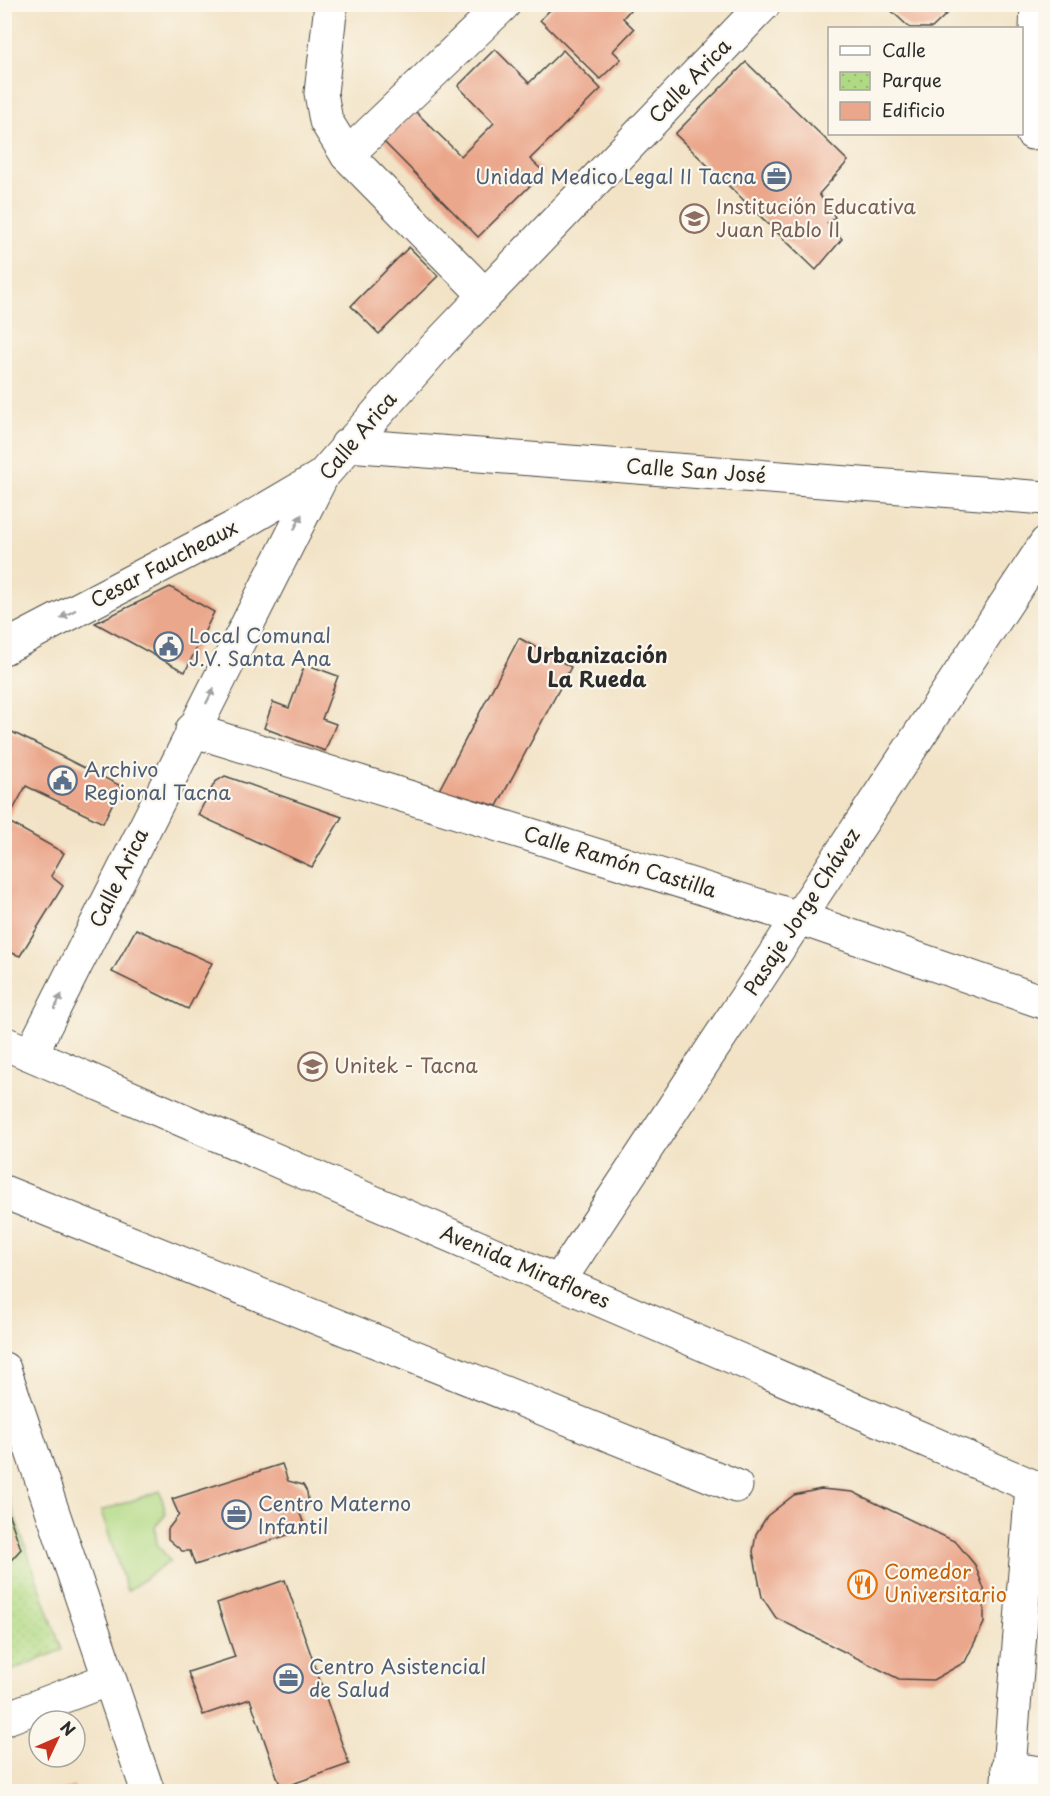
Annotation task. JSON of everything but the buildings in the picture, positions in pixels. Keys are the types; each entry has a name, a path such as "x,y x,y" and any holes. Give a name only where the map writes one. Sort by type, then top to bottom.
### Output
{"street":[{"path":"331,4 321,93 326,120 347,155 485,295"},
{"path":"347,155 504,4"},
{"name":"Calle Arica","path":"18,1048 192,730 322,476 347,445 485,295 764,4"},
{"path":"1032,133 1037,4"},
{"name":"Calle San José","path":"347,445 1046,498"},
{"name":"Cesar Faucheaux","path":"4,648 237,526 322,476"},
{"name":"Pasaje Jorge Chávez","path":"559,1281 1046,543"},
{"name":"Calle Ramón Castilla","path":"192,730 799,918 1046,1003"},
{"name":"Avenida Miraflores","path":"18,1048 1039,1490"},
{"path":"4,1192 736,1486"},
{"path":"4,1369 148,1791"},
{"path":"1039,1490 1007,1780 1046,1774"},
{"path":"4,1719 109,1678"}],"green space":[{"path":"4,1486 62,1650 5,1673 4,1673"},
{"path":"160,1491 166,1514 155,1527 157,1544 170,1561 127,1591 101,1511"}],"place":[{"name":"Unidad Medico Legal II Tacna","path":"777,177"},
{"name":"Institución Educativa Juan Pablo II","path":"695,218"},
{"name":"Local Comunal J.V. Santa Ana","path":"168,647"},
{"name":"Archivo Regional Tacna","path":"63,781"},
{"name":"Unitek - Tacna","path":"313,1066"},
{"name":"Centro Materno Infantil","path":"237,1515"},
{"name":"Comedor Universitario","path":"863,1584"},
{"name":"Centro Asistencial de Salud","path":"288,1679"}],"district":[{"name":"Urbanización La Rueda","path":"597,668"}]}
